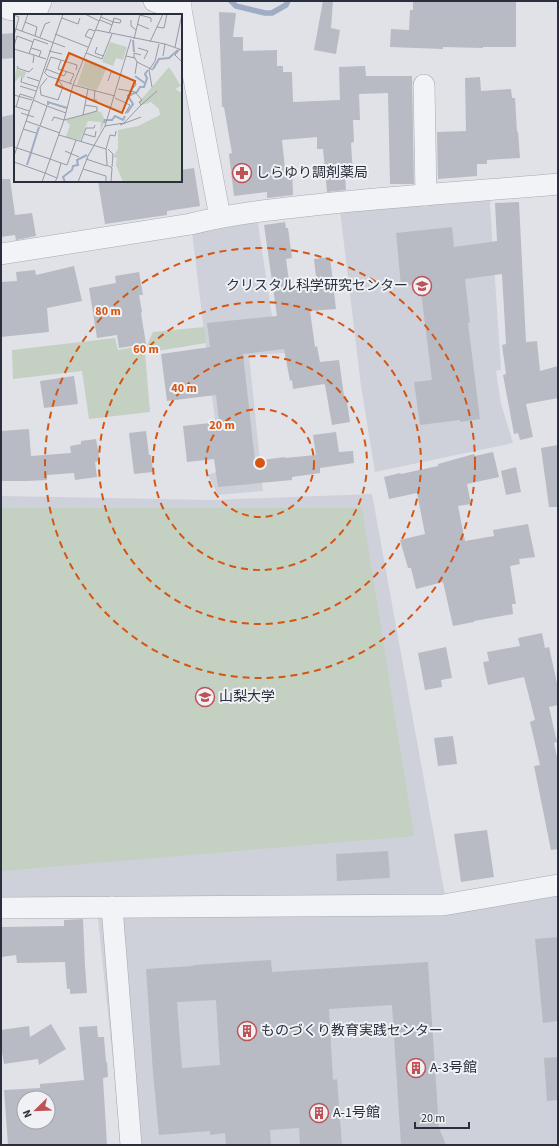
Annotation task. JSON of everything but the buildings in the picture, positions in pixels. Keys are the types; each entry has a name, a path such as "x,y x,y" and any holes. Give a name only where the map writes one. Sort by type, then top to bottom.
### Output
{"street":[{"path":"8,10 36,13 41,1"},
{"path":"154,1 181,6 220,217"},
{"path":"424,85 426,195"},
{"path":"1,254 191,224 256,211 339,202 558,184"},
{"path":"1,908 443,905 558,886"},
{"path":"112,907 131,1145"}],"shaded area":[{"name":"クリスタル科学研究センター","path":"489,190 501,370 496,371 501,404 513,443 375,472 361,386 339,202"},
{"path":"256,211 274,329 286,353 249,355 263,491 218,495 208,475 221,470 191,224"},
{"name":"山梨大学","path":"372,494 448,912 558,893 558,1145 120,1145 114,1071 96,900 1,900 1,496 212,500"}],"green space":[{"path":"204,327 206,343 145,353 150,412 89,419 82,371 13,379 12,350 115,338 118,350 147,345 153,332"},
{"path":"1,508 362,508 414,836 1,871"}],"waterway":[{"path":"231,1 236,6 265,13 272,13 286,5 288,1"}],"place":[{"name":"しらゆり調剤薬局","path":"242,173"},
{"name":"クリスタル科学研究センター","path":"422,286"},
{"name":"山梨大学","path":"205,697"},
{"name":"ものづくり教育実践センター","path":"247,1031"},
{"name":"A-3号館","path":"416,1068"},
{"name":"A-1号館","path":"319,1113"}]}
